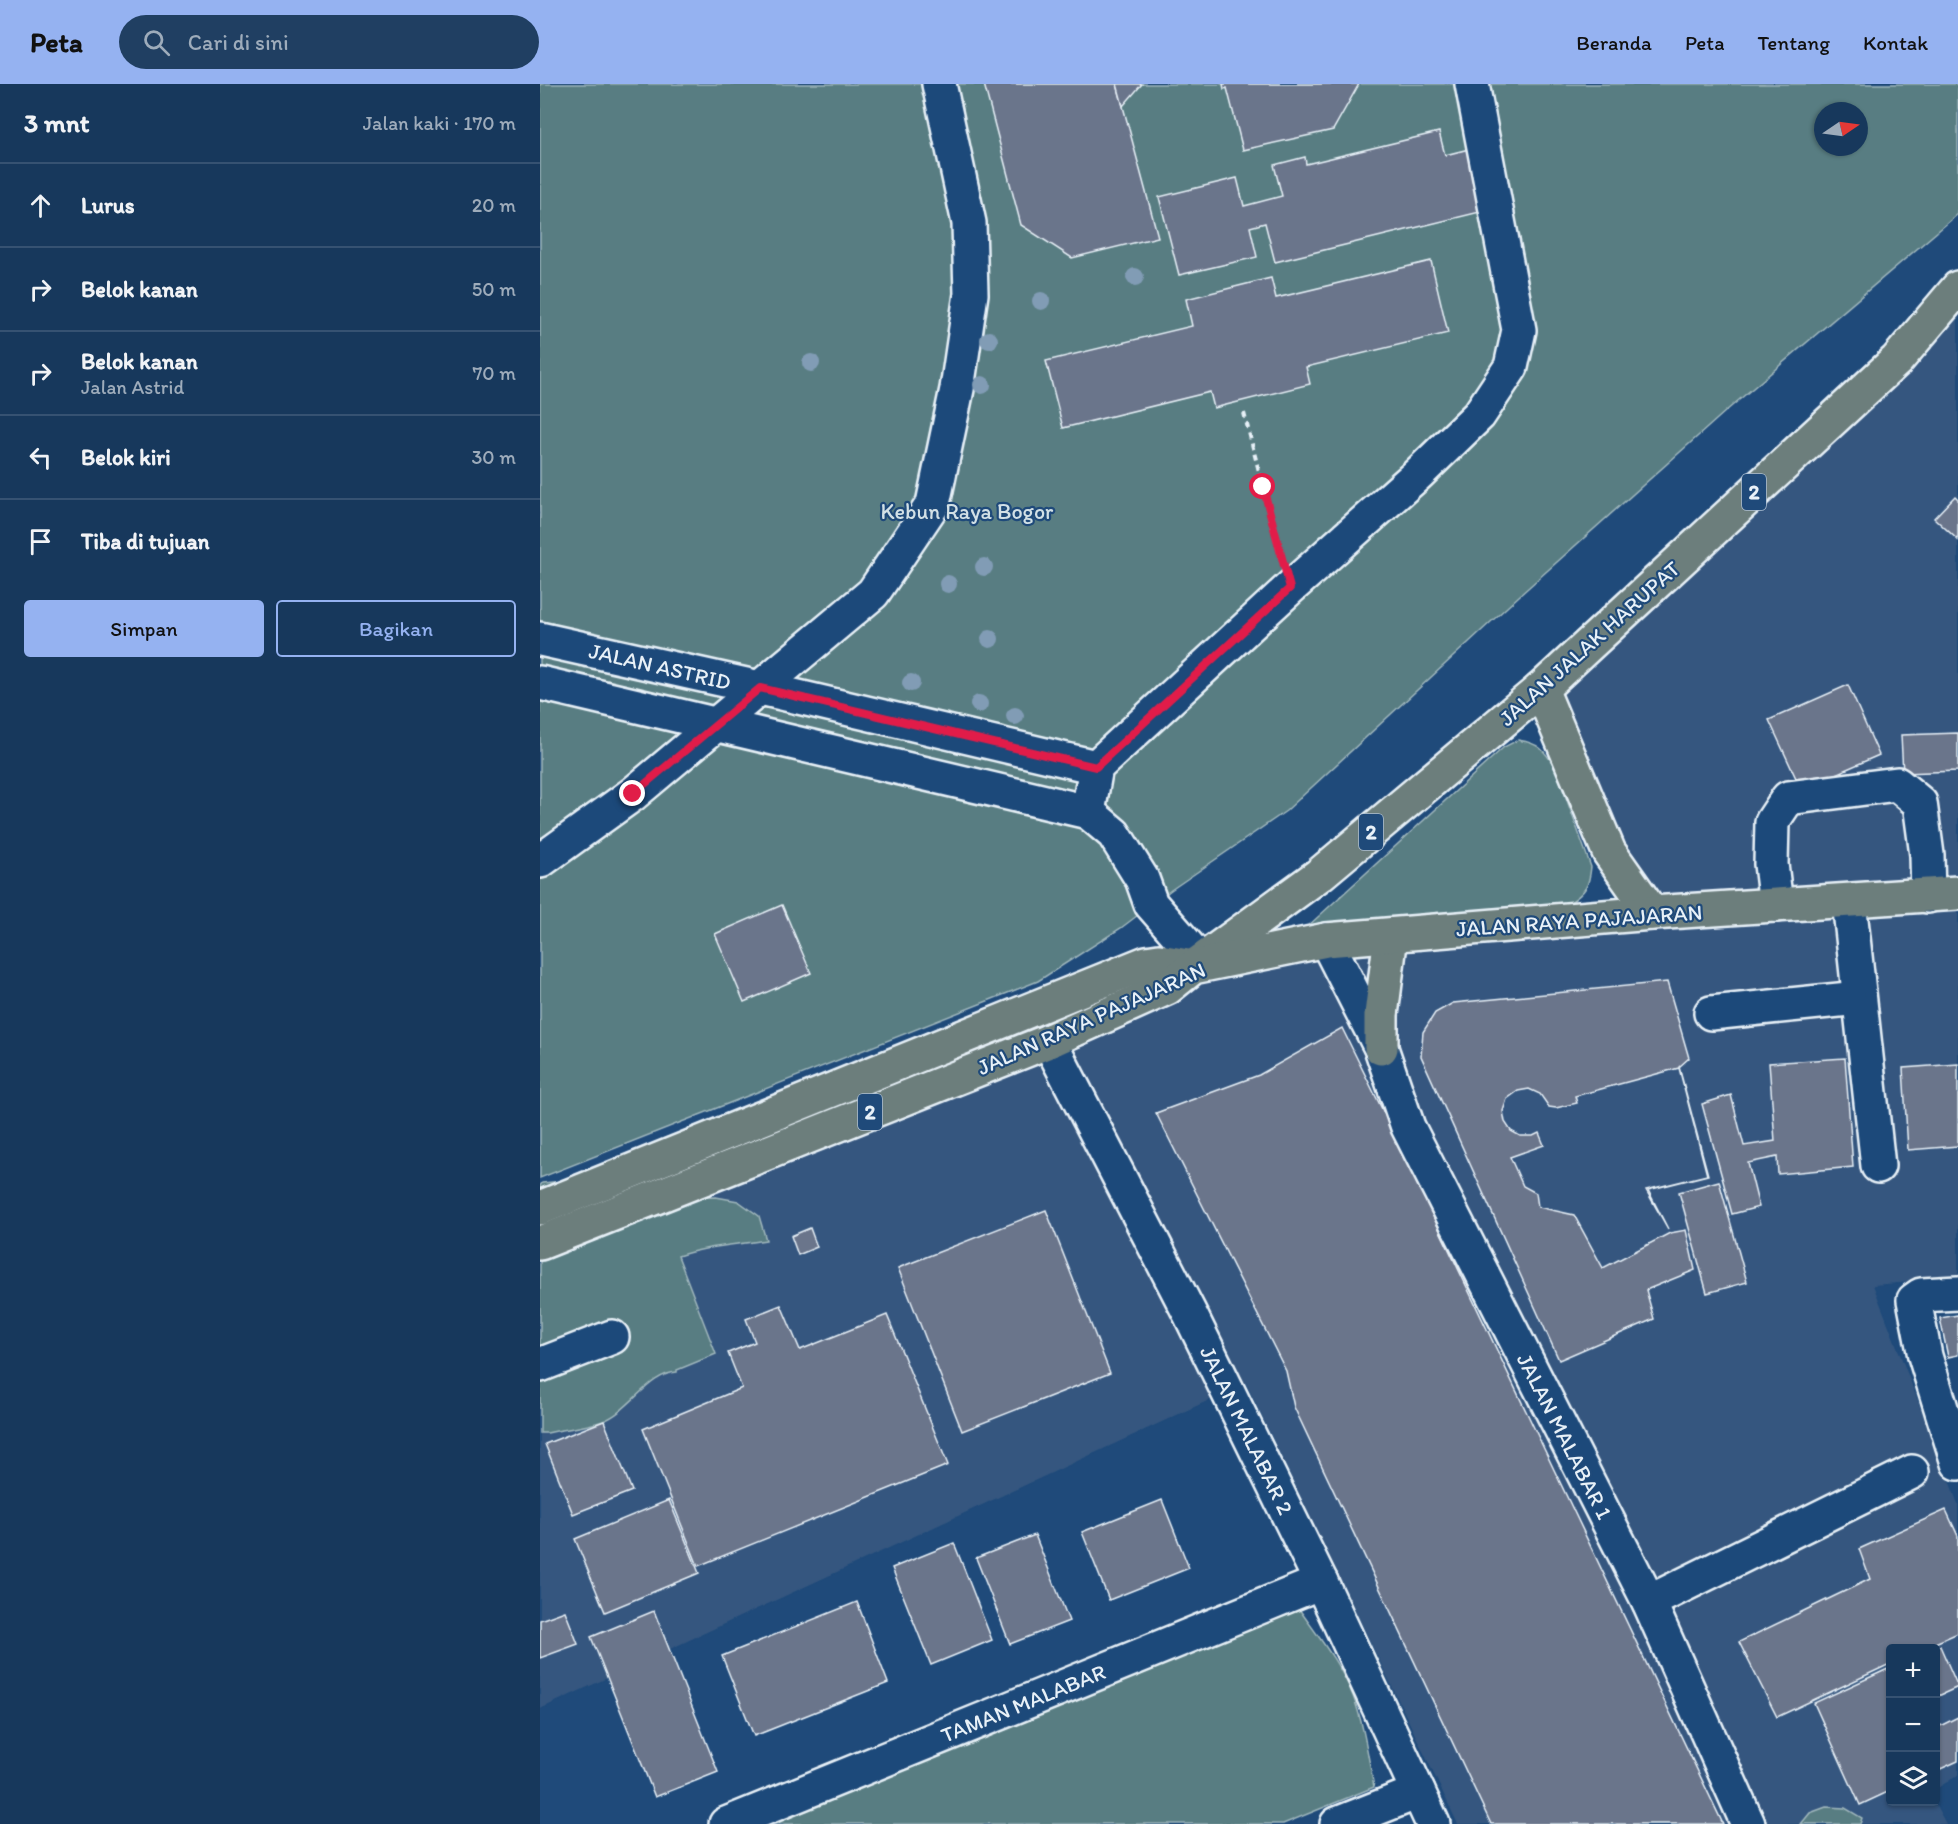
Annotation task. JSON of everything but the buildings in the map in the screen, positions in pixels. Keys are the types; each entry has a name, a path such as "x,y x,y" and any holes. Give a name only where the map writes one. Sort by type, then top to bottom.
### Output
{"main road":[{"name":"JALAN JALAK HARUPAT","path":"1197,963 1319,875 1541,689 1897,360 1958,288"},
{"path":"1541,689 1609,852 1652,913"},
{"name":"JALAN RAYA PAJAJARAN","path":"540,1243 1049,1041 1167,988 1197,963 1326,940 1652,913 1943,895"},
{"path":"1382,1048 1380,1016 1391,935"},
{"name":"2","path":"540,1208 1146,963 1159,961 1197,963"}],"street":[{"path":"540,861 633,794 873,593 933,504 957,389 971,294 969,223 939,84"},
{"path":"1197,963 1151,904 1142,879 1114,834 1088,812 1096,767 1290,588 1417,475 1479,415 1511,367 1519,330 1472,84"},
{"name":"JALAN ASTRID","path":"540,639 1096,767"},
{"name":"JALAN ASTRID","path":"540,683 1088,812"},
{"path":"1776,905 1771,864 1772,822 1788,798 1897,784 1920,803 1927,855 1943,895"},
{"path":"1844,901 1856,1074"},
{"path":"1844,901 1878,1166"},
{"name":"JALAN MALABAR 1","path":"1326,940 1382,1048 1408,1127 1649,1602 1748,1824"},
{"path":"1711,1013 1849,999"},
{"name":"JALAN MALABAR 2","path":"1049,1041 1190,1314 1321,1582 1433,1824"},
{"path":"1958,1293 1921,1295 1914,1300 1925,1356 1958,1463"},
{"path":"540,1365 612,1337"},
{"path":"1649,1602 1912,1472"},
{"name":"TAMAN MALABAR","path":"726,1824 1321,1582"},
{"path":"1337,1824 1418,1792"}],"path":[{"path":"1244,413 1290,588"}],"shaded area":[{"path":"1958,288 1958,1278 1873,1285 1958,1504 1958,1775 1940,1786 1940,1644 1886,1644 1886,1806 1936,1806 1946,1824 1458,1824 1246,1383 540,1709 540,1244 1193,967 1652,913 1541,689"}],"green space":[{"name":"Kebun Raya Bogor","path":"540,84 1958,84 1958,214 1726,411 1519,596 1286,811 1171,890 1121,928 1038,981 540,1178"},
{"path":"1518,740 1540,748 1555,767 1591,867 1588,884 1583,892 1569,903 1307,927 1504,747"},
{"path":"564,1181 604,1199 716,1197 738,1201 759,1216 766,1240 711,1248 678,1256 716,1354 657,1379 613,1416 603,1421 540,1433 540,1186 542,1183"},
{"path":"1299,1609 1336,1662 1348,1684 1363,1730 1374,1787 1283,1824 770,1824"},
{"path":"1826,1807 1845,1808 1862,1818 1860,1824 1801,1824 1810,1813"}],"route":[{"path":"633,794 760,688 1096,767 1290,588 1263,487"}]}
